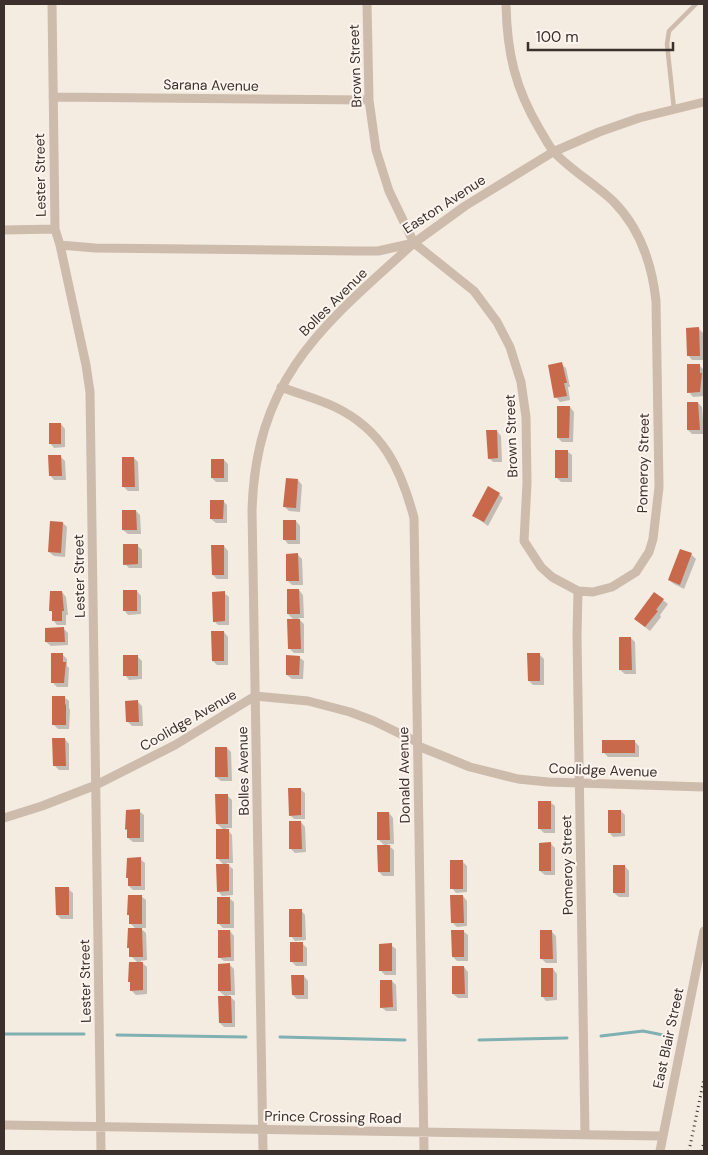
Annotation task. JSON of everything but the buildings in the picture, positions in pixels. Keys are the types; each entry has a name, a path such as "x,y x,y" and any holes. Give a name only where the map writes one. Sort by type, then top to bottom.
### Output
{"street":[{"name":"Lester Street","path":"52,4 55,229 86,365 90,392 101,1151"},
{"name":"Brown Street","path":"367,4 368,100 381,169 395,206 414,243 474,291 497,322 510,347 521,382 526,417 527,482 524,542 540,567 552,577 578,591"},
{"name":"Pomeroy Street","path":"506,4 508,42 515,76 530,112 553,152 614,202 632,225 643,245 650,264 656,301 659,488 653,539 649,552 636,572 612,587 593,592 578,591 577,636 585,1134"},
{"name":"Sarana Avenue","path":"53,97 368,100"},
{"name":"Easton Avenue","path":"60,245 95,248 378,251 414,243 465,206 553,152 607,129 639,118 704,102"},
{"path":"4,230 55,229"},
{"name":"Bolles Avenue","path":"263,1151 253,487 262,435 279,390 295,364 322,330 345,306 414,243"},
{"name":"Donald Avenue","path":"279,390 326,403 354,418 373,433 392,457 407,490 414,518 424,1151"},
{"name":"Coolidge Avenue","path":"4,818 42,806 96,785 167,749 256,696 308,701 350,712 374,721 417,744 470,767 499,775 536,782 704,787"},
{"name":"East Blair Street","path":"660,1151 704,931"},
{"name":"Prince Crossing Road","path":"4,1125 663,1136"}],"lane":[{"path":"674,109 667,44 669,31 696,4"}],"waterway":[{"path":"601,1036 643,1031 663,1035"},
{"path":"4,1034 84,1034"},
{"path":"117,1035 246,1037"},
{"path":"280,1037 405,1040"},
{"path":"479,1040 567,1038"}],"railway":[{"path":"689,1151 704,1079"},
{"path":"702,1151 704,1141"}]}
